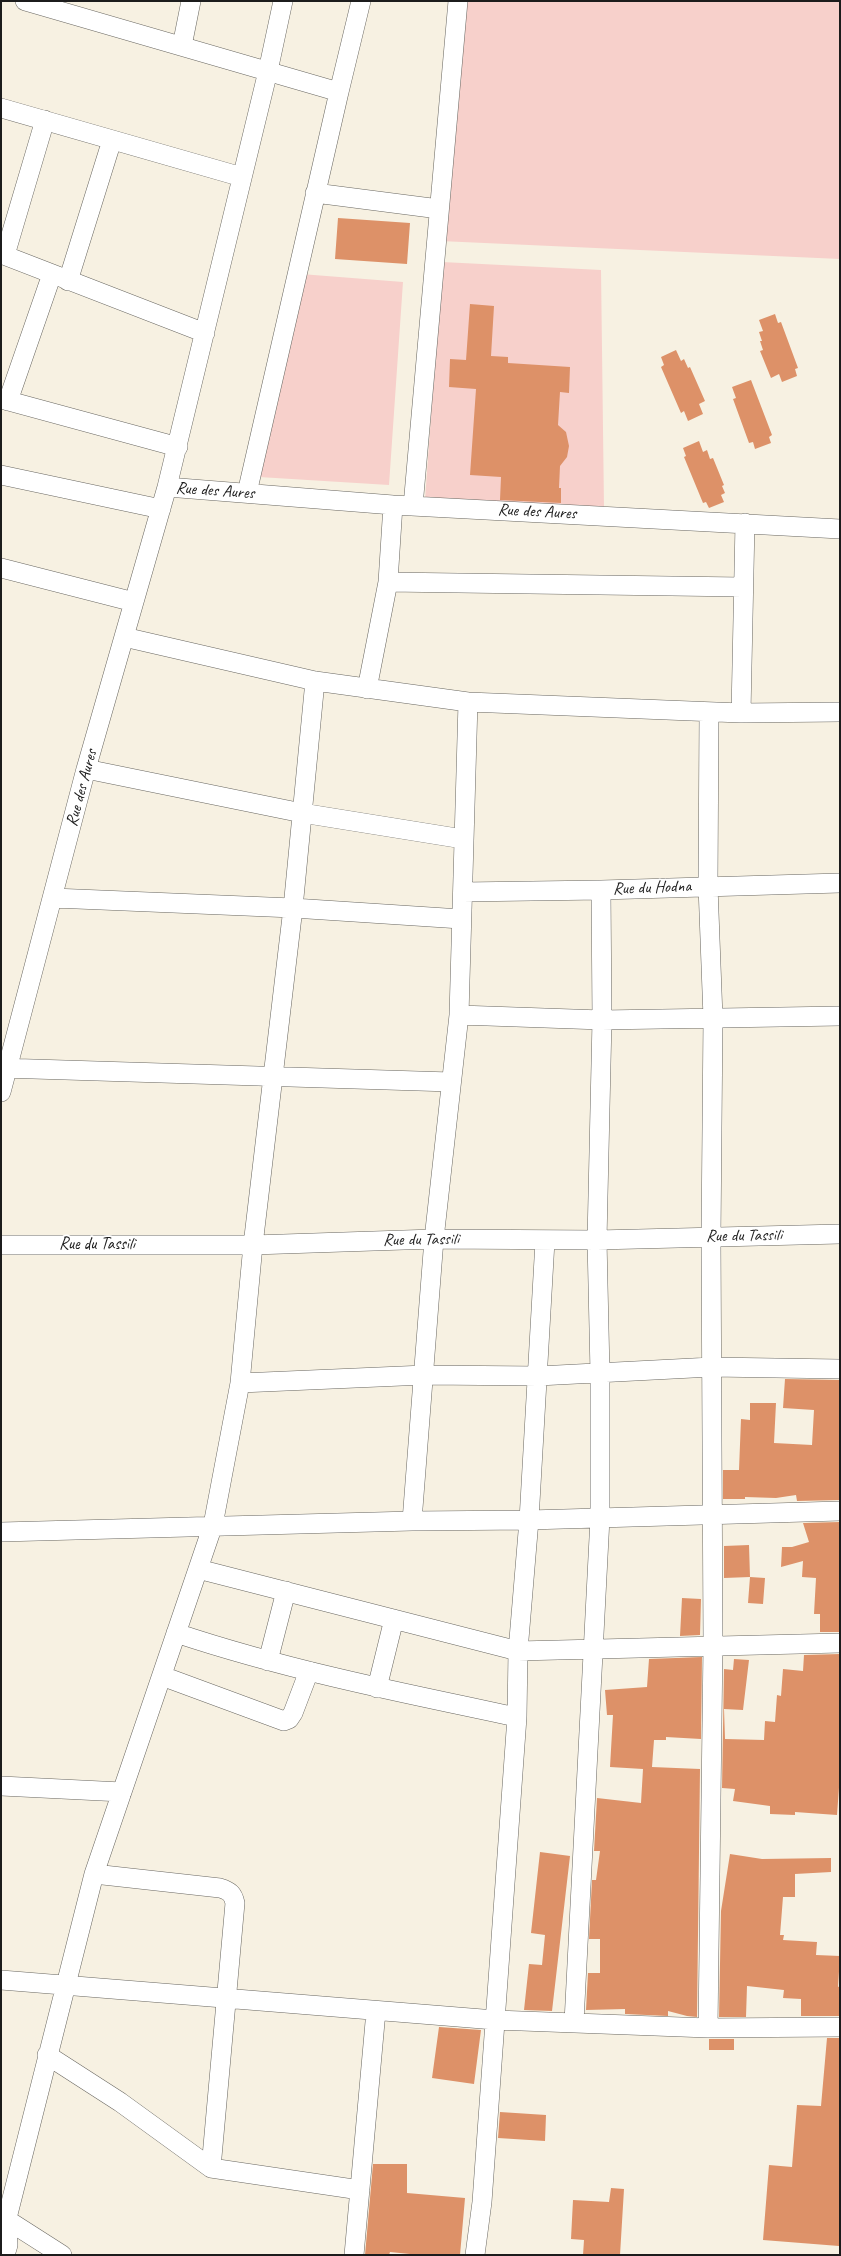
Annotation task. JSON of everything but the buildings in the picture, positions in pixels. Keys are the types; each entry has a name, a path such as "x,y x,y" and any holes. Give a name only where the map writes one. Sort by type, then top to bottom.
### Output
{"street":[{"path":"25,1 78,8 182,46 338,92"},
{"path":"182,46 191,1"},
{"path":"167,487 178,447 268,71 283,1"},
{"path":"247,493 338,92 361,1"},
{"path":"413,506 458,1"},
{"path":"1,108 242,177"},
{"path":"45,120 3,255 205,333"},
{"path":"112,140 60,277 5,400 178,447"},
{"path":"315,193 439,209"},
{"path":"1,475 161,509"},
{"name":"Rue des Aures","path":"1,1092 4,1069 53,898 86,769 167,487 393,505 840,529"},
{"path":"367,689 388,582 393,505"},
{"path":"740,713 742,587 745,523"},
{"path":"1,568 134,602"},
{"path":"388,582 742,587"},
{"path":"124,637 315,681 468,702 740,713 840,712"},
{"path":"4,2217 94,1874 213,1525 240,1383 253,1245 293,908 315,681"},
{"path":"412,1521 425,1375 434,1239 458,1015 468,702"},
{"path":"708,2028 713,1645 711,1237 713,1018 708,886 709,712"},
{"path":"86,769 302,813 463,840"},
{"name":"Rue du Hodna","path":"463,892 601,890 840,883"},
{"path":"574,2022 600,1518 600,1373 597,1240 602,1020 601,890"},
{"path":"53,898 293,908 461,919"},
{"path":"458,1015 602,1020 840,1016"},
{"path":"4,1069 450,1082"},
{"name":"Rue du Tassili","path":"1,1245 253,1245 434,1239 545,1241 840,1234"},
{"path":"475,2255 482,2202 517,1717 518,1651 529,1520 545,1241"},
{"path":"240,1383 425,1375 538,1376 712,1367 840,1369"},
{"path":"1,1532 213,1525 529,1520 840,1511"},
{"path":"198,1569 518,1651 840,1643"},
{"path":"268,1661 286,1591"},
{"path":"377,1688 394,1619"},
{"path":"176,1633 240,1654 377,1688 517,1717"},
{"path":"162,1676 284,1721 289,1719 293,1713 309,1671"},
{"path":"1,1786 122,1792"},
{"path":"94,1874 228,1890 235,1903 228,2000 211,2168"},
{"path":"1,1980 376,2012 495,2020 708,2028 840,2027"},
{"path":"354,2255 376,2012"},
{"path":"47,2055 120,2102 211,2168 360,2190"},
{"path":"1,2200 8,2245 5,2255"},
{"path":"4,2217 62,2255"}],"shaded area":[{"path":"464,1 840,1 840,259 440,241"},
{"path":"442,262 601,270 604,508 425,500"},
{"path":"301,274 403,282 389,485 259,477"}]}
